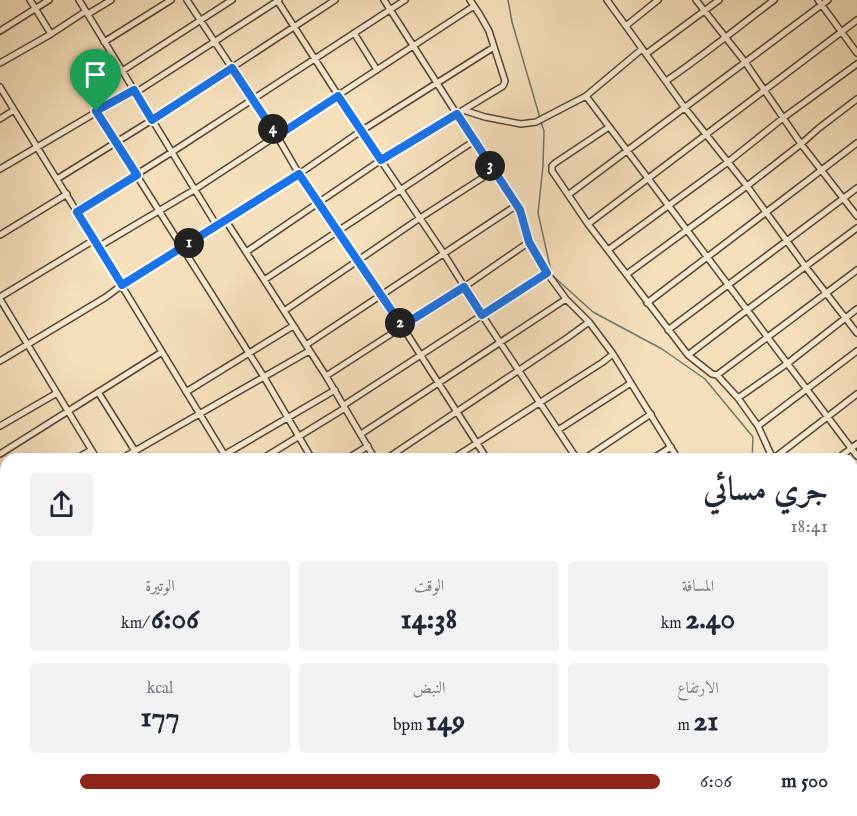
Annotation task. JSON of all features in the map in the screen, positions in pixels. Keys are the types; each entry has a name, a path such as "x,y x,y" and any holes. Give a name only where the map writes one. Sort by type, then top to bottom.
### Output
{"street":[{"path":"30,0 51,34"},
{"path":"1,28 49,0"},
{"path":"79,0 217,226"},
{"path":"0,63 111,0"},
{"path":"105,42 171,0"},
{"path":"187,0 483,453"},
{"path":"122,71 232,0"},
{"path":"0,169 96,111 135,91 278,0 338,96 573,453"},
{"path":"57,179 152,120 335,0"},
{"path":"384,0 520,210 529,242 547,273 613,354 674,453"},
{"path":"77,212 405,0"},
{"path":"246,252 381,160 503,86 505,81 486,24 470,0"},
{"path":"607,0 685,108 707,133 805,267 857,333"},
{"path":"627,25 658,0"},
{"path":"696,0 746,63 801,144 857,216"},
{"path":"463,110 522,124 536,122 586,96 644,51 719,0"},
{"path":"666,81 696,61 774,0"},
{"path":"568,195 746,63 820,2 828,0"},
{"path":"820,2 857,53"},
{"path":"98,247 160,212 474,6"},
{"path":"588,224 857,20"},
{"path":"354,33 377,70"},
{"path":"0,361 106,297 494,47"},
{"path":"608,250 857,64"},
{"path":"0,87 223,453"},
{"path":"586,96 854,453"},
{"path":"627,274 747,186 857,99"},
{"path":"0,119 14,110"},
{"path":"96,111 264,377 309,453"},
{"path":"609,127 552,166 552,171 588,224 688,356 712,374 717,375 738,398 758,426 770,453"},
{"path":"264,280 474,141"},
{"path":"647,303 857,143"},
{"path":"284,312 420,218 493,171"},
{"path":"668,330 857,188"},
{"path":"0,235 67,194"},
{"path":"132,453 264,377 381,295 517,205"},
{"path":"225,221 326,376 372,453"},
{"path":"688,356 857,228"},
{"path":"93,453 0,298 94,240"},
{"path":"326,376 529,242"},
{"path":"717,375 857,270"},
{"path":"272,453 547,273"},
{"path":"361,434 566,299"},
{"path":"738,398 788,363 857,309"},
{"path":"395,453 589,322"},
{"path":"186,392 293,326"},
{"path":"758,426 857,351"},
{"path":"2,453 162,352"},
{"path":"461,453 613,354"},
{"path":"558,429 631,383"},
{"path":"232,453 334,390"},
{"path":"98,392 135,451"},
{"path":"0,426 57,393"},
{"path":"781,453 857,394"},
{"path":"593,453 651,414"},
{"path":"845,453 857,444"},
{"path":"357,453 368,446"},
{"path":"662,453 671,447"},
{"path":"86,453 91,450"}],"waterway":[{"path":"508,0 512,22 540,118"},
{"path":"541,122 544,131 543,166 538,213 552,275 593,312 662,349 705,379 753,437 752,453"}],"route":[{"path":"232,68 277,136 338,96 381,160 457,114 520,210 529,242 547,273 482,315 464,287 402,326 299,174 122,285 77,212 137,175 96,111 134,90 152,120 232,68"}]}
